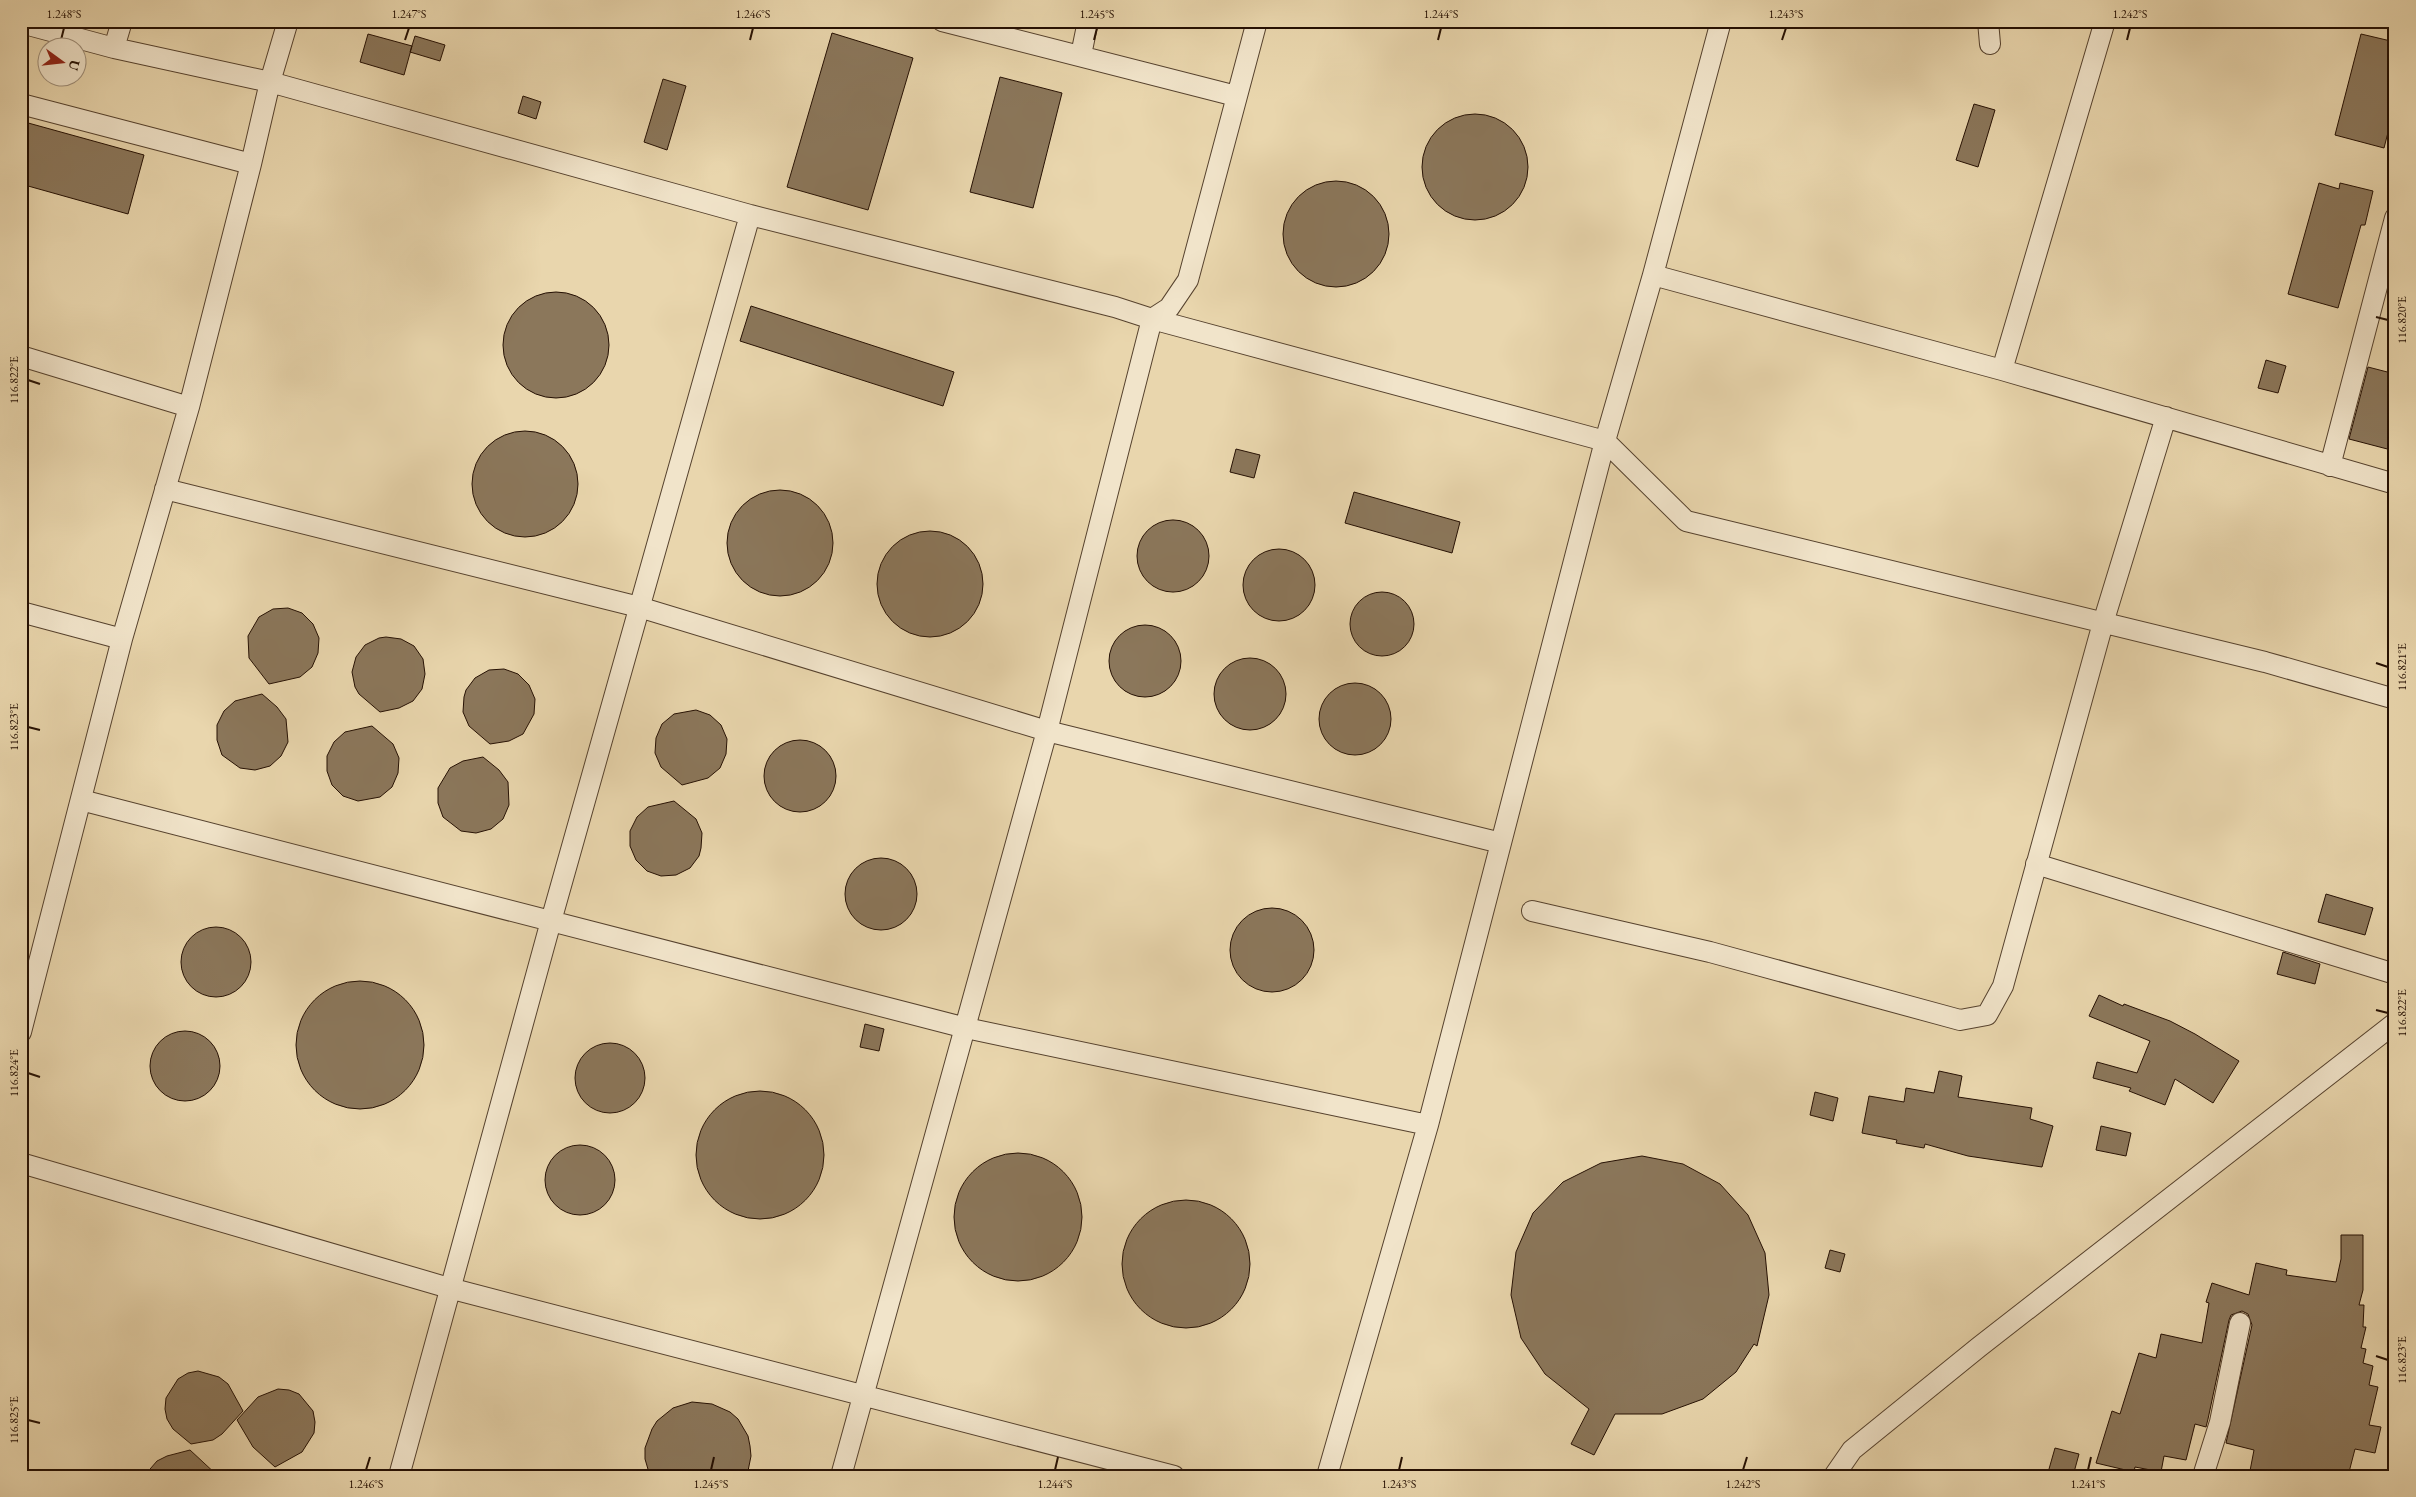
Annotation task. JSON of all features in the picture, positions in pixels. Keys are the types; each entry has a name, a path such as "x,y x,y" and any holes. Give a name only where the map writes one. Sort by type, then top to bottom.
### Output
{"street":[{"path":"114,48 122,21"},
{"path":"21,1032 122,638 189,407 270,82 288,21"},
{"path":"942,21 1236,96"},
{"path":"1081,55 1088,21"},
{"path":"841,1476 1047,731 1152,320 1169,308 1188,280 1257,21"},
{"path":"1327,1476 1428,1125 1605,441 1653,274 1721,21"},
{"path":"1988,21 1990,44"},
{"path":"2002,370 2106,21"},
{"path":"21,23 114,48 270,82 750,215 1106,304 1152,320 1605,441 1686,521 2265,662 2395,699"},
{"path":"21,104 251,164"},
{"path":"400,1476 449,1288 550,921 750,215"},
{"path":"2330,466 2390,250 2395,218"},
{"path":"1653,274 2166,416 2395,484"},
{"path":"21,356 189,407"},
{"path":"1532,911 1710,952 1960,1020 1988,1015 2003,986 2103,623 2166,416"},
{"path":"165,489 639,608 1047,731 1501,843"},
{"path":"21,612 122,638"},
{"path":"81,800 966,1028 1428,1125"},
{"path":"2036,864 2395,974"},
{"path":"1834,1476 1852,1450 1979,1347 2395,1023"},
{"path":"21,1163 449,1288 1174,1476"},
{"path":"2203,1476 2220,1422 2240,1323"}],"building":[{"path":"832,33 913,58 868,210 787,187"},
{"path":"368,34 412,46 404,75 360,62"},
{"path":"2361,34 2395,42 2395,105 2384,148 2335,135"},
{"path":"415,36 445,45 440,61 410,52"},
{"path":"1000,77 1062,93 1033,208 970,192"},
{"path":"663,79 686,86 667,150 644,142"},
{"path":"523,96 541,102 536,119 518,113"},
{"path":"1974,104 1995,110 1978,167 1956,160"},
{"path":"1475,114 1495,118 1512,130 1524,147 1528,167 1524,187 1512,204 1495,216 1475,220 1455,216 1438,204 1426,187 1422,167 1426,147 1438,130 1455,118"},
{"path":"21,121 144,155 128,214 21,184"},
{"path":"1336,181 1356,185 1373,197 1385,214 1389,234 1385,254 1373,271 1356,283 1336,287 1316,283 1299,271 1287,254 1283,234 1287,214 1299,197 1316,185"},
{"path":"2319,183 2339,189 2340,183 2373,191 2365,225 2361,225 2338,308 2288,294"},
{"path":"556,292 576,296 593,308 605,325 609,345 605,365 593,382 576,394 556,398 536,394 519,382 507,365 503,345 507,325 519,308 536,296"},
{"path":"751,306 954,372 943,406 740,341"},
{"path":"2266,360 2286,366 2278,393 2258,388"},
{"path":"2368,367 2395,374 2395,451 2349,439"},
{"path":"525,431 545,435 562,447 574,464 578,484 574,504 562,521 545,533 525,537 505,533 488,521 476,504 472,484 476,464 488,447 505,435"},
{"path":"1236,449 1260,455 1254,478 1230,472"},
{"path":"780,490 800,494 817,506 829,523 833,543 829,563 817,580 800,592 780,596 760,592 743,580 731,563 727,543 731,523 743,506 760,494"},
{"path":"1354,492 1460,522 1452,553 1345,523"},
{"path":"1180,520 1199,530 1207,542 1209,556 1207,570 1199,582 1187,590 1166,592 1147,582 1139,570 1137,549 1147,530 1159,522"},
{"path":"930,531 950,535 968,546 979,564 983,584 979,604 968,622 950,633 930,637 910,633 892,622 881,604 877,584 881,564 892,546 910,535"},
{"path":"1286,549 1305,559 1313,571 1315,585 1313,599 1305,611 1293,619 1272,621 1253,611 1245,599 1243,578 1253,559 1265,551"},
{"path":"1376,592 1388,592 1405,601 1412,612 1414,624 1412,636 1405,647 1388,656 1376,656 1364,651 1355,642 1350,630 1350,618 1355,606 1364,597"},
{"path":"288,608 302,613 313,624 319,638 318,653 312,667 300,677 269,684 249,658 248,636 259,617 273,609"},
{"path":"1152,625 1171,635 1179,647 1181,661 1179,675 1171,687 1159,695 1138,697 1119,687 1111,675 1109,654 1119,635 1131,627"},
{"path":"379,638 401,639 414,646 423,659 425,674 422,689 413,701 399,708 380,712 359,694 355,687 352,672 356,657 365,645"},
{"path":"1257,658 1276,668 1284,680 1286,694 1284,708 1276,720 1264,728 1243,730 1224,720 1216,708 1214,687 1224,668 1236,660"},
{"path":"504,669 518,674 529,685 535,699 534,714 523,734 509,741 490,744 469,726 463,712 464,697 466,690 475,678 489,670"},
{"path":"1362,683 1381,693 1389,705 1391,719 1389,733 1381,745 1369,753 1348,755 1329,745 1321,733 1319,712 1329,693 1341,685"},
{"path":"262,694 277,707 286,719 288,742 281,756 270,766 255,770 240,768 222,755 217,740 217,725 224,711 235,701"},
{"path":"696,710 710,715 721,725 727,739 726,754 720,768 708,778 682,785 661,767 655,753 656,738 662,724 674,714"},
{"path":"372,726 393,744 399,758 398,773 392,787 380,797 358,801 343,796 332,785 327,771 327,756 334,742 345,732"},
{"path":"807,740 826,750 834,762 836,776 834,790 826,802 814,810 793,812 774,802 766,790 764,769 774,750 786,742"},
{"path":"483,757 499,770 508,782 509,805 503,819 491,829 476,833 461,831 443,817 438,803 438,788 450,768 463,761"},
{"path":"674,801 696,819 702,833 701,848 699,856 690,868 676,875 661,876 647,871 636,860 630,846 630,831 637,817 648,807"},
{"path":"888,858 907,868 915,880 917,894 915,908 907,920 895,928 874,930 855,920 847,908 845,887 855,868 867,860"},
{"path":"2326,894 2373,908 2365,935 2318,922"},
{"path":"1272,908 1288,911 1302,920 1311,934 1314,950 1311,966 1302,980 1288,989 1272,992 1256,989 1242,980 1233,966 1230,950 1233,934 1242,920 1256,911"},
{"path":"216,927 229,930 241,937 248,949 251,962 248,975 241,987 229,994 216,997 203,994 191,987 184,975 181,962 184,949 191,937 203,930"},
{"path":"2283,952 2320,964 2315,984 2277,974"},
{"path":"360,981 384,986 396,992 405,1000 413,1009 419,1021 424,1045 419,1069 413,1081 405,1090 396,1098 384,1104 360,1109 336,1104 324,1098 315,1090 307,1081 301,1069 296,1045 301,1021 307,1009 315,1000 324,992 336,986"},
{"path":"2099,995 2123,1006 2124,1004 2170,1021 2239,1061 2213,1103 2175,1079 2165,1105 2129,1091 2131,1088 2093,1078 2097,1062 2137,1073 2150,1041 2089,1016"},
{"path":"865,1024 884,1029 879,1051 860,1047"},
{"path":"185,1031 198,1034 210,1041 217,1053 220,1066 217,1079 210,1091 198,1098 185,1101 172,1098 160,1091 153,1079 150,1066 153,1053 160,1041 172,1034"},
{"path":"610,1043 623,1046 635,1053 642,1065 645,1078 642,1091 635,1103 623,1110 610,1113 597,1110 585,1103 578,1091 575,1078 578,1065 585,1053 597,1046"},
{"path":"1939,1071 1962,1076 1958,1097 2032,1108 2030,1119 2053,1126 2042,1167 1968,1156 1925,1144 1924,1148 1896,1143 1897,1140 1862,1133 1869,1096 1904,1102 1906,1088 1934,1093"},
{"path":"760,1091 784,1096 796,1102 805,1110 813,1119 819,1131 824,1155 819,1179 813,1191 805,1200 796,1208 784,1214 760,1219 736,1214 724,1208 715,1200 707,1191 701,1179 696,1155 701,1131 707,1119 715,1110 724,1102 736,1096"},
{"path":"1815,1092 1838,1098 1833,1121 1810,1115"},
{"path":"2101,1126 2131,1133 2126,1156 2096,1150"},
{"path":"580,1145 593,1148 605,1155 612,1167 615,1180 612,1193 605,1205 593,1212 580,1215 567,1212 555,1205 548,1193 545,1180 548,1167 555,1155 567,1148"},
{"path":"1018,1153 1043,1158 1063,1172 1077,1192 1082,1217 1077,1242 1063,1262 1043,1276 1018,1281 993,1276 973,1262 959,1242 954,1217 959,1192 973,1172 993,1158"},
{"path":"1642,1156 1683,1164 1720,1184 1748,1215 1765,1253 1769,1295 1757,1346 1754,1344 1736,1372 1703,1399 1662,1414 1615,1414 1594,1455 1571,1444 1589,1409 1545,1374 1521,1338 1511,1295 1516,1252 1533,1213 1563,1182 1601,1163"},
{"path":"1186,1200 1211,1205 1231,1219 1245,1239 1250,1264 1245,1289 1231,1309 1211,1323 1186,1328 1161,1323 1141,1309 1127,1289 1122,1264 1127,1239 1141,1219 1161,1205"},
{"path":"2341,1235 2363,1235 2363,1290 2359,1305 2364,1305 2363,1327 2366,1327 2361,1348 2366,1349 2363,1363 2373,1366 2369,1385 2378,1387 2369,1425 2381,1427 2375,1453 2355,1449 2348,1476 2249,1476 2254,1450 2226,1443 2252,1325 2248,1314 2242,1311 2231,1315 2229,1320 2206,1427 2195,1424 2186,1460 2164,1456 2161,1472 2135,1467 2134,1472 2096,1463 2112,1411 2120,1414 2139,1353 2156,1358 2161,1334 2202,1343 2209,1303 2206,1302 2212,1283 2249,1295 2256,1263 2287,1270 2286,1275 2336,1282 2341,1259"},
{"path":"1830,1250 1845,1254 1840,1272 1825,1268"},
{"path":"198,1371 219,1377 228,1384 243,1411 222,1434 213,1440 191,1444 173,1429 167,1419 165,1409 166,1398 178,1379 188,1373"},
{"path":"278,1389 289,1390 299,1394 313,1411 315,1422 314,1433 302,1452 275,1467 253,1447 237,1420 258,1397"},
{"path":"692,1402 712,1404 730,1412 738,1419 748,1436 750,1446 751,1456 747,1476 650,1476 645,1459 645,1448 652,1429 657,1421 673,1408"},
{"path":"2055,1448 2079,1454 2073,1476 2047,1476"},
{"path":"190,1450 218,1476 144,1476 157,1461 167,1456"}]}
